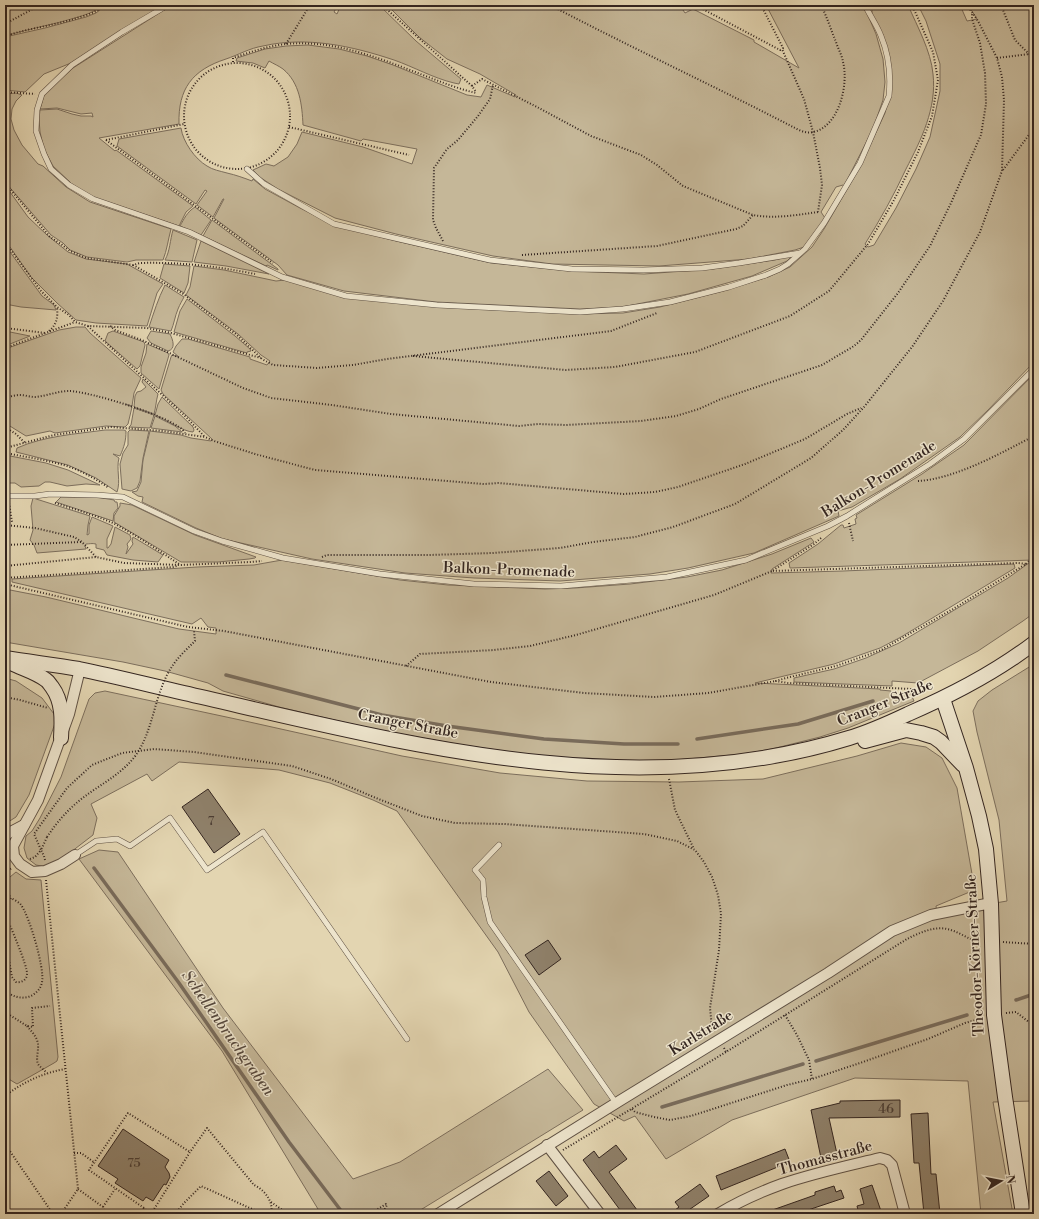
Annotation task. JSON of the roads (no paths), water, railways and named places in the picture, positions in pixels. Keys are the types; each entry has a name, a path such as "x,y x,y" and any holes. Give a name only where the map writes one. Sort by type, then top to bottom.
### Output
{"main road":[{"name":"Cranger Straße","path":"5,658 80,669 370,735 463,752 572,766 666,768 736,762 787,754 848,738 877,728 943,699 1012,660 1034,643"},
{"path":"5,661 48,680 61,704 61,738"},
{"name":"Theodor-Körner-Straße","path":"943,699 966,768 986,849 991,903 994,1015 1023,1214"},
{"name":"Cranger Straße","path":"736,762 760,767 816,755 906,730 934,737 941,742 966,768"}],"street":[{"path":"75,855 61,864 45,871 32,872 20,864 14,856 13,846 38,800 61,738 80,669"},
{"path":"5,835 24,825"},
{"name":"Karlstraße","path":"438,1214 547,1145 828,973 892,931 931,915 991,903"},
{"path":"547,1145 600,1214"},
{"name":"Thomasstraße","path":"718,1214 782,1184 814,1174 880,1158 887,1160 892,1165 905,1214"}],"lane":[{"path":"168,5 122,32 72,65 42,94 37,110 36,131 44,154 51,168 69,185 93,199 190,232 282,277 346,296 437,305 580,312 623,309 670,302 729,287 780,269 805,249 824,223 860,163 888,96 890,85 886,53 881,36 865,5"},
{"path":"247,168 264,184 334,224 490,260 565,268 643,270 702,268 800,253"},
{"name":"Balkon-Promenade","path":"7,497 58,494 97,495 123,498 194,532 284,558 380,574 474,584 561,586 667,577 746,560 828,526 847,516 930,464 964,439 1034,369"},
{"path":"75,855 96,841 117,839 130,846 170,818 207,870 263,832 407,1039"},
{"path":"499,845 475,870 483,880 484,897 490,922 616,1103"}],"waterway":[{"path":"226,675 382,715 447,726 544,739 624,744 678,744"},
{"path":"697,739 798,724 873,701"},
{"name":"Schellenbruchgraben","path":"94,868 179,983 289,1142 342,1212"},
{"name":"Schellenbruchgraben","path":"1016,1000 1034,994"},
{"name":"Schellenbruchgraben","path":"816,1061 967,1015"},
{"name":"Schellenbruchgraben","path":"662,1107 803,1064"}]}
